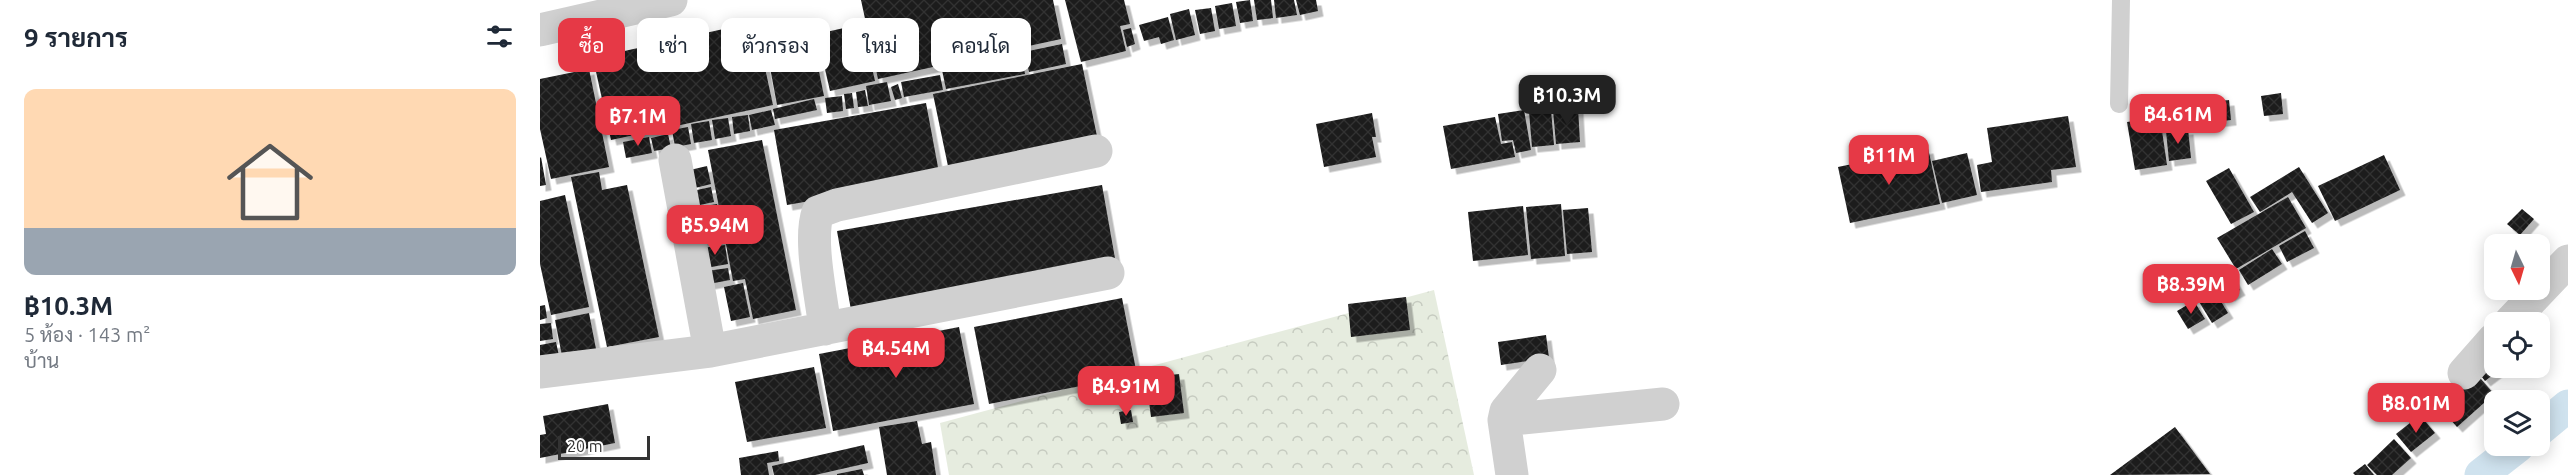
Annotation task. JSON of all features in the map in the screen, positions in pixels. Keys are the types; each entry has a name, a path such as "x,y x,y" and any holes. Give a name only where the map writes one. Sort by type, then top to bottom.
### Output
{"street":[{"path":"540,30 670,0"},
{"path":"825,329 815,238 815,222 818,212 837,205 1096,151"},
{"path":"675,160 710,351"},
{"path":"2520,312 2568,261"},
{"path":"540,372 710,351 1108,273"},
{"path":"2464,373 2484,350"},
{"path":"1512,475 1504,420 1506,411 1540,370"},
{"path":"1504,420 1662,404"}],"lane":[{"path":"2120,104 2121,0"}],"green space":[{"path":"1434,290 1474,475 949,475 940,423"}],"building":[{"path":"861,0 1053,0 1061,39 1031,46 1031,18 931,18 931,67 919,70 919,18 865,18"},
{"path":"1065,0 1124,0 1130,24 1120,26 1126,51 1081,62"},
{"path":"1250,0 1253,21 1240,23 1236,2"},
{"path":"1254,0 1271,0 1273,18 1257,20"},
{"path":"1274,0 1294,0 1297,15 1276,18"},
{"path":"1296,0 1316,0 1318,11 1300,15"},
{"path":"1232,3 1236,26 1219,29 1215,6"},
{"path":"1211,8 1215,31 1200,34 1195,10"},
{"path":"1189,9 1195,35 1176,40 1170,14"},
{"path":"1168,17 1174,40 1161,44 1159,37 1144,41 1139,25"},
{"path":"842,28 842,72 873,72 875,81 830,91 826,72 830,72 830,31"},
{"path":"1131,28 1135,44 1127,47 1123,30"},
{"path":"721,30 721,72 766,72 773,105 611,140 596,72 625,72 625,51 637,48 637,72 709,72 709,32"},
{"path":"1062,44 1066,64 1031,72 1031,51"},
{"path":"1082,64 1098,141 949,171 933,94"},
{"path":"574,72 590,72 609,167 551,179 540,129 540,79"},
{"path":"771,72 819,72 824,96 777,105"},
{"path":"876,72 910,72 878,79"},
{"path":"942,72 1025,72 1025,74 946,89"},
{"path":"940,75 943,90 904,97 901,82"},
{"path":"887,82 891,101 869,105 866,86"},
{"path":"898,84 902,98 895,100 891,87"},
{"path":"865,90 868,106 858,107 856,92"},
{"path":"852,93 854,108 846,109 844,94"},
{"path":"2281,93 2283,114 2264,116 2261,96"},
{"path":"842,96 843,111 827,113 825,98"},
{"path":"814,99 817,110 775,119 773,109"},
{"path":"2229,100 2231,120 2205,123 2203,103"},
{"path":"926,103 940,178 787,205 774,130"},
{"path":"2191,103 2193,126 2166,129 2164,106"},
{"path":"1578,108 1580,142 1556,144 1553,110"},
{"path":"771,110 775,125 752,130 749,115"},
{"path":"1524,110 1531,150 1516,153 1513,140 1502,141 1498,114"},
{"path":"1551,110 1554,145 1532,147 1529,112"},
{"path":"1372,113 1376,137 1372,137 1376,157 1324,167 1316,124"},
{"path":"748,115 750,131 734,134 732,117"},
{"path":"2068,116 2076,167 2051,170 2052,182 1981,192 1977,165 1992,162 1987,128"},
{"path":"1495,117 1501,144 1512,142 1515,157 1451,169 1443,126"},
{"path":"2160,117 2167,165 2135,170 2127,122"},
{"path":"728,118 731,136 715,139 712,120"},
{"path":"709,121 712,140 694,143 691,124"},
{"path":"688,127 691,144 675,147 672,130"},
{"path":"2188,129 2191,158 2169,161 2166,131"},
{"path":"668,134 671,148 654,151 651,138"},
{"path":"649,137 652,153 626,158 623,142"},
{"path":"762,140 796,310 753,319 745,279 733,281 708,150"},
{"path":"1928,148 1940,204 1850,223 1838,167"},
{"path":"1967,153 1977,195 1942,203 1932,161"},
{"path":"2384,155 2400,190 2335,221 2318,186"},
{"path":"540,158 546,185 540,186"},
{"path":"707,166 711,184 695,188 690,170"},
{"path":"2299,167 2328,213 2312,223 2292,192 2260,212 2250,197"},
{"path":"2229,168 2254,212 2231,224 2206,181"},
{"path":"599,172 602,190 627,185 659,337 607,347 571,177"},
{"path":"1102,185 1116,264 851,310 837,231"},
{"path":"711,187 714,202 695,206 692,191"},
{"path":"565,195 589,307 551,315 540,264 540,201"},
{"path":"2288,197 2306,228 2236,269 2217,238"},
{"path":"717,204 720,224 697,228 693,208"},
{"path":"1561,204 1565,256 1531,259 1526,207"},
{"path":"1523,206 1528,255 1473,261 1468,212"},
{"path":"1588,208 1592,252 1567,254 1563,210"},
{"path":"2522,209 2534,219 2521,234 2507,224"},
{"path":"721,227 723,241 701,244 699,229"},
{"path":"2305,231 2314,248 2287,262 2279,246"},
{"path":"725,245 728,264 706,268 702,248"},
{"path":"2272,249 2282,264 2248,285 2239,270"},
{"path":"728,268 730,280 709,284 707,271"},
{"path":"2227,268 2240,290 2229,296 2217,274"},
{"path":"743,283 750,317 731,321 724,287"},
{"path":"2214,290 2228,313 2212,323 2198,300"},
{"path":"1406,297 1410,330 1351,337 1348,304"},
{"path":"1122,298 1137,375 989,404 974,327"},
{"path":"2194,301 2205,319 2188,329 2177,311"},
{"path":"545,305 547,318 540,320 540,306"},
{"path":"589,313 596,349 562,356 555,320"},
{"path":"551,323 553,339 540,341 540,324"},
{"path":"959,327 974,404 833,431 819,354"},
{"path":"1546,335 1549,358 1501,365 1498,342"},
{"path":"556,342 559,356 540,359 540,345"},
{"path":"2484,362 2484,378 2489,378 2485,381 2474,367"},
{"path":"814,367 826,428 747,442 735,382"},
{"path":"2473,370 2490,390 2484,390 2484,403 2457,427 2436,403"},
{"path":"1179,374 1184,413 1151,417 1146,378"},
{"path":"608,404 615,443 540,458 540,435 546,434 543,416"},
{"path":"1131,410 1133,422 1121,424 1119,412"},
{"path":"2420,415 2435,433 2411,452 2396,434"},
{"path":"917,421 922,444 931,442 936,475 887,475 879,427"},
{"path":"2175,427 2210,474 2110,475"},
{"path":"2394,439 2411,458 2392,475 2377,475 2367,465"},
{"path":"864,445 868,463 815,475 774,475 772,466"},
{"path":"778,451 779,461 767,463 769,475 741,475 739,458"},
{"path":"2365,464 2374,475 2355,475 2353,473"},
{"path":"862,469 864,475 837,475 837,474"}],"waterway":[{"path":"2550,421 2568,406"},
{"path":"2481,475 2505,456"}]}
